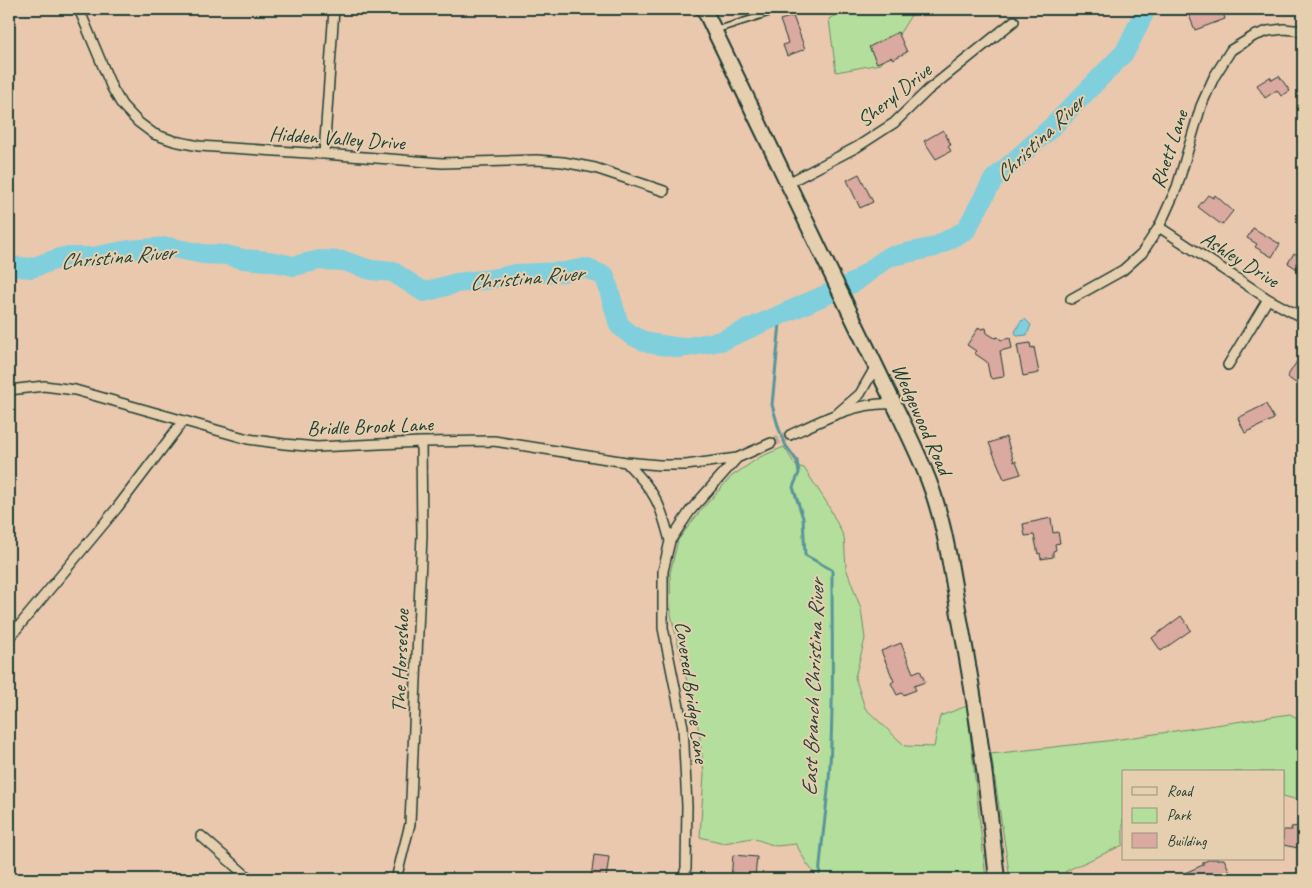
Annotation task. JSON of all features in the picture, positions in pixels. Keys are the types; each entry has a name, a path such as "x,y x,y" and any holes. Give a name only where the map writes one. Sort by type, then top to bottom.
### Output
{"street":[{"name":"Hidden Valley Drive","path":"79,9 112,88 122,105 138,122 154,134 174,142 199,146 442,163 536,160 563,162 595,168 664,191"},
{"path":"324,154 334,9"},
{"name":"Wedgewood Road","path":"704,9 925,470 941,522 971,675 997,879"},
{"name":"Sheryl Drive","path":"788,183 857,147 894,123 928,90 1014,20"},
{"name":"Rhett Lane","path":"1071,298 1122,270 1142,253 1159,227 1177,187 1201,106 1225,57 1231,50 1254,36 1284,29 1303,31"},
{"name":"Ashley Drive","path":"1159,227 1268,299 1303,318"},
{"path":"1228,364 1268,299"},
{"path":"838,413 860,394 876,366"},
{"name":"Bridle Brook Lane","path":"9,390 44,386 75,390 248,439 284,444 317,447 494,441 626,462 659,465 686,465 737,458"},
{"path":"790,435 838,413 881,403 894,404"},
{"path":"9,638 118,508 182,421"},
{"name":"The Horseshoe","path":"396,879 410,824 422,535 421,442"},
{"name":"Covered Bridge Lane","path":"683,879 686,868 688,806 683,727 663,628 663,571 670,541 690,511 737,458 771,443"},
{"name":"Covered Bridge Lane","path":"626,462 648,486 656,500 670,541"},
{"path":"201,836 250,879"}],"lane":[{"path":"714,31 782,9"}],"green space":[{"path":"846,9 915,9 880,64 836,72 829,19"},
{"path":"784,447 796,466 804,468 827,503 844,537 846,568 861,609 865,639 855,677 865,708 905,746 934,747 940,716 967,706 986,879 819,879 807,864 796,844 776,846 752,838 724,843 700,837 704,774 699,731 671,615 670,573 678,540 701,510 732,476 760,457"},
{"path":"1290,714 1303,721 1303,801 1284,796 1284,770 1122,770 1122,845 1066,871 1063,879 1010,879 991,754 1107,741"}],"water":[{"path":"1025,319 1031,325 1027,335 1017,336 1015,332 1020,322"}],"building":[{"path":"1198,9 1222,9 1225,19 1195,30 1188,13"},
{"path":"793,16 805,49 787,56 783,45 788,43 780,20"},
{"path":"898,32 907,52 893,59 891,57 877,63 869,47"},
{"path":"1279,76 1290,91 1281,96 1277,90 1265,98 1257,85 1270,77 1272,80"},
{"path":"943,130 951,145 948,146 951,151 936,159 924,141"},
{"path":"859,174 873,202 860,208 847,180"},
{"path":"1208,195 1213,198 1215,195 1233,211 1222,225 1198,207"},
{"path":"1253,228 1280,244 1272,257 1255,247 1257,244 1247,238"},
{"path":"1294,253 1303,259 1303,273 1288,263"},
{"path":"979,327 981,329 986,328 987,333 995,338 998,337 1001,340 1010,338 1012,348 1000,351 1003,377 992,379 987,362 974,353 976,351 967,345"},
{"path":"1030,343 1031,348 1034,347 1039,373 1023,376 1017,345"},
{"path":"1303,352 1303,380 1300,386 1287,377"},
{"path":"1266,404 1274,419 1245,433 1238,418"},
{"path":"1006,437 1014,462 1016,461 1021,474 1004,479 989,443"},
{"path":"1051,518 1053,533 1058,532 1060,543 1055,544 1056,550 1053,551 1053,557 1041,559 1034,535 1025,536 1023,524"},
{"path":"1181,616 1191,630 1161,651 1152,638"},
{"path":"901,643 913,673 920,670 925,682 914,686 916,690 903,695 902,693 897,695 891,683 894,681 881,651"},
{"path":"1300,826 1300,828 1303,828 1303,849 1284,845 1284,830 1292,830 1291,827"},
{"path":"594,855 609,857 606,879 591,879"},
{"path":"733,855 757,857 755,877 751,876 751,879 731,879"},
{"path":"1224,860 1232,876 1224,879 1171,879 1203,865 1203,862"}],"waterway":[{"name":"Christina River","path":"9,266 31,268 63,257 92,257 129,250 168,247 203,254 226,255 294,266 320,260 344,261 371,270 393,272 424,292 457,283 516,274 564,272 585,268 605,276 619,325 631,335 648,343 681,348 721,341 855,282 888,257 935,247 966,230 993,180 1053,126 1125,52 1146,9"},
{"name":"East Branch Christina River","path":"781,313 772,405 786,446 797,461 799,473 793,487 803,518 805,555 832,570 831,754 819,879"}],"tunnel":[{"path":"771,443 790,435"}]}
